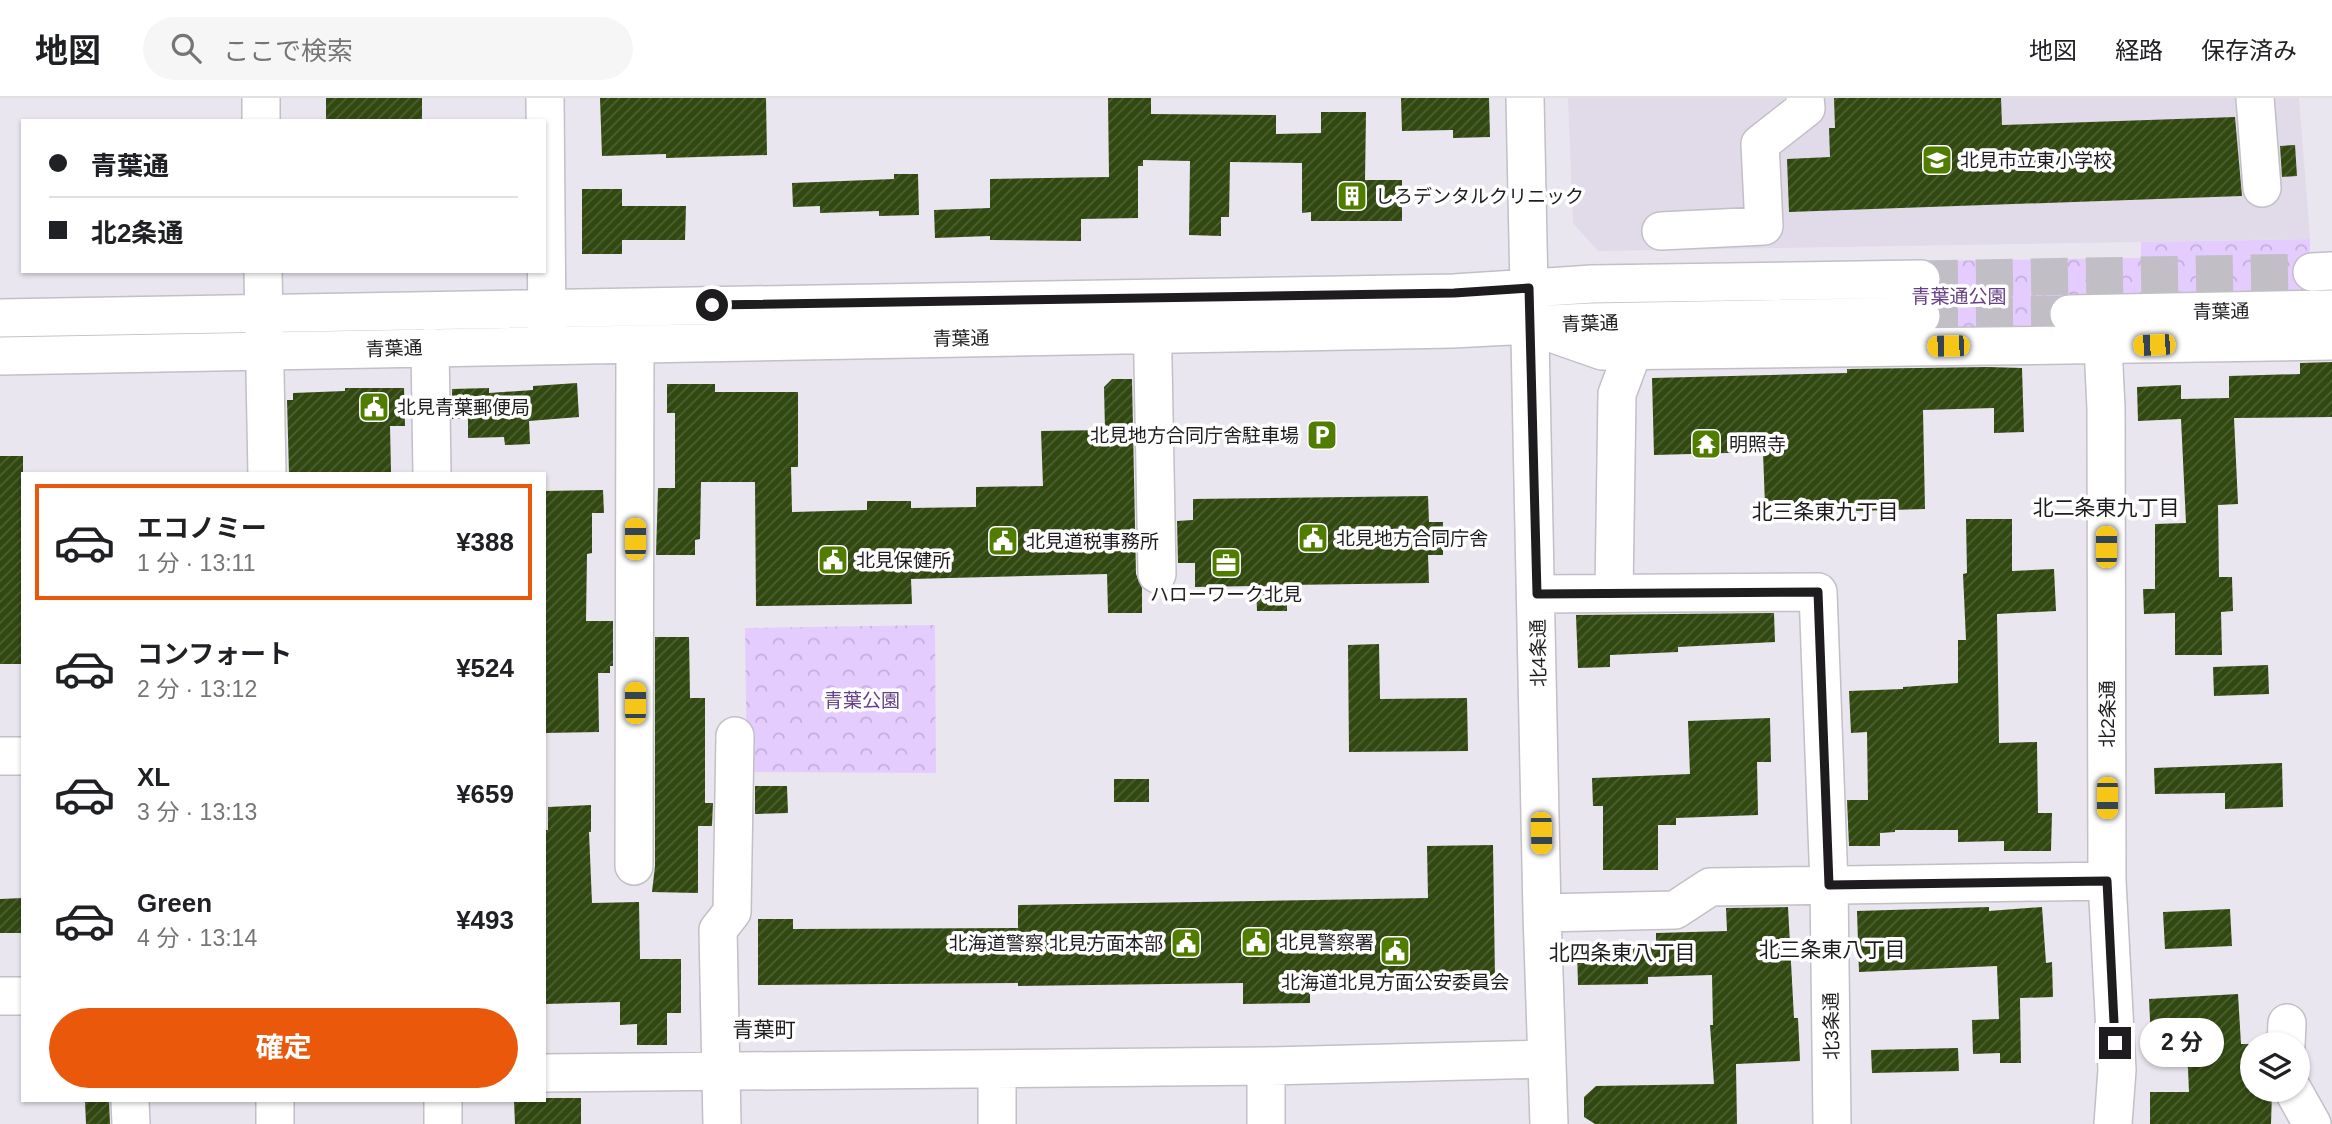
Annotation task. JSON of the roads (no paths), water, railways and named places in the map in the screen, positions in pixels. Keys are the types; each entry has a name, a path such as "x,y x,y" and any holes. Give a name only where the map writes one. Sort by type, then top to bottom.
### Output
{"street":[{"path":"261,98 261,119"},
{"path":"545,98 545,119"},
{"name":"北4条通","path":"1524,98 1549,1124"},
{"path":"1661,231 1764,226 1760,144 1806,108 1805,98"},
{"path":"2255,98 2262,188"},
{"path":"546,203 547,345"},
{"path":"263,273 267,472"},
{"name":"青葉通","path":"0,318 1454,293 1592,284 1921,279"},
{"path":"1152,298 1157,574"},
{"name":"青葉通","path":"2069,314 2332,309"},
{"name":"青葉通","path":"0,356 1921,316"},
{"path":"1529,326 1602,351 2332,341"},
{"path":"634,866 635,344"},
{"name":"北2条通","path":"2103,346 2106,422 2107,881 2116,1070 2113,1124"},
{"path":"430,347 432,472"},
{"path":"1537,594 1614,592 1617,394 1633,351"},
{"name":"北3条通","path":"1614,592 1818,592 1829,885 1832,1124"},
{"path":"722,1124 718,930 732,912 735,736"},
{"path":"0,756 21,756"},
{"path":"1542,913 1675,910 1710,887 2107,881"},
{"path":"0,996 21,996"},
{"path":"546,1073 996,1070 1547,1059"},
{"path":"1266,1066 1266,1124"},
{"path":"996,1070 997,1124"},
{"path":"131,1102 131,1124"},
{"path":"275,1102 275,1124"},
{"path":"443,1102 443,1124"},
{"path":"2300,1102 2312,1124"}],"tunnel":[{"path":"1921,279 2312,272"},
{"path":"1921,316 2069,314"}],"place":[{"name":"北見市立東小学校","path":"1937,160"},
{"name":"しろデンタルクリニック","path":"1352,196"},
{"name":"北見青葉郵便局","path":"374,407"},
{"name":"北見地方合同庁舎駐車場","path":"1322,435"},
{"name":"明照寺","path":"1706,444"},
{"name":"北見地方合同庁舎","path":"1313,538"},
{"name":"北見道税事務所","path":"1003,541"},
{"name":"北見保健所","path":"833,560"},
{"name":"ハローワーク北見","path":"1226,563"},
{"name":"北見警察署","path":"1256,942"},
{"name":"北海道警察 北見方面本部","path":"1186,943"},
{"name":"北海道北見方面公安委員会","path":"1395,951"}],"district":[{"name":"北二条東九丁目","path":"2106,508"},
{"name":"北三条東九丁目","path":"1825,512"},
{"name":"北三条東八丁目","path":"1832,950"},
{"name":"北四条東八丁目","path":"1622,953"},
{"name":"青葉町","path":"764,1030"}],"park label":[{"name":"青葉通公園","path":"1959,296"},
{"name":"青葉公園","path":"862,700"}]}
